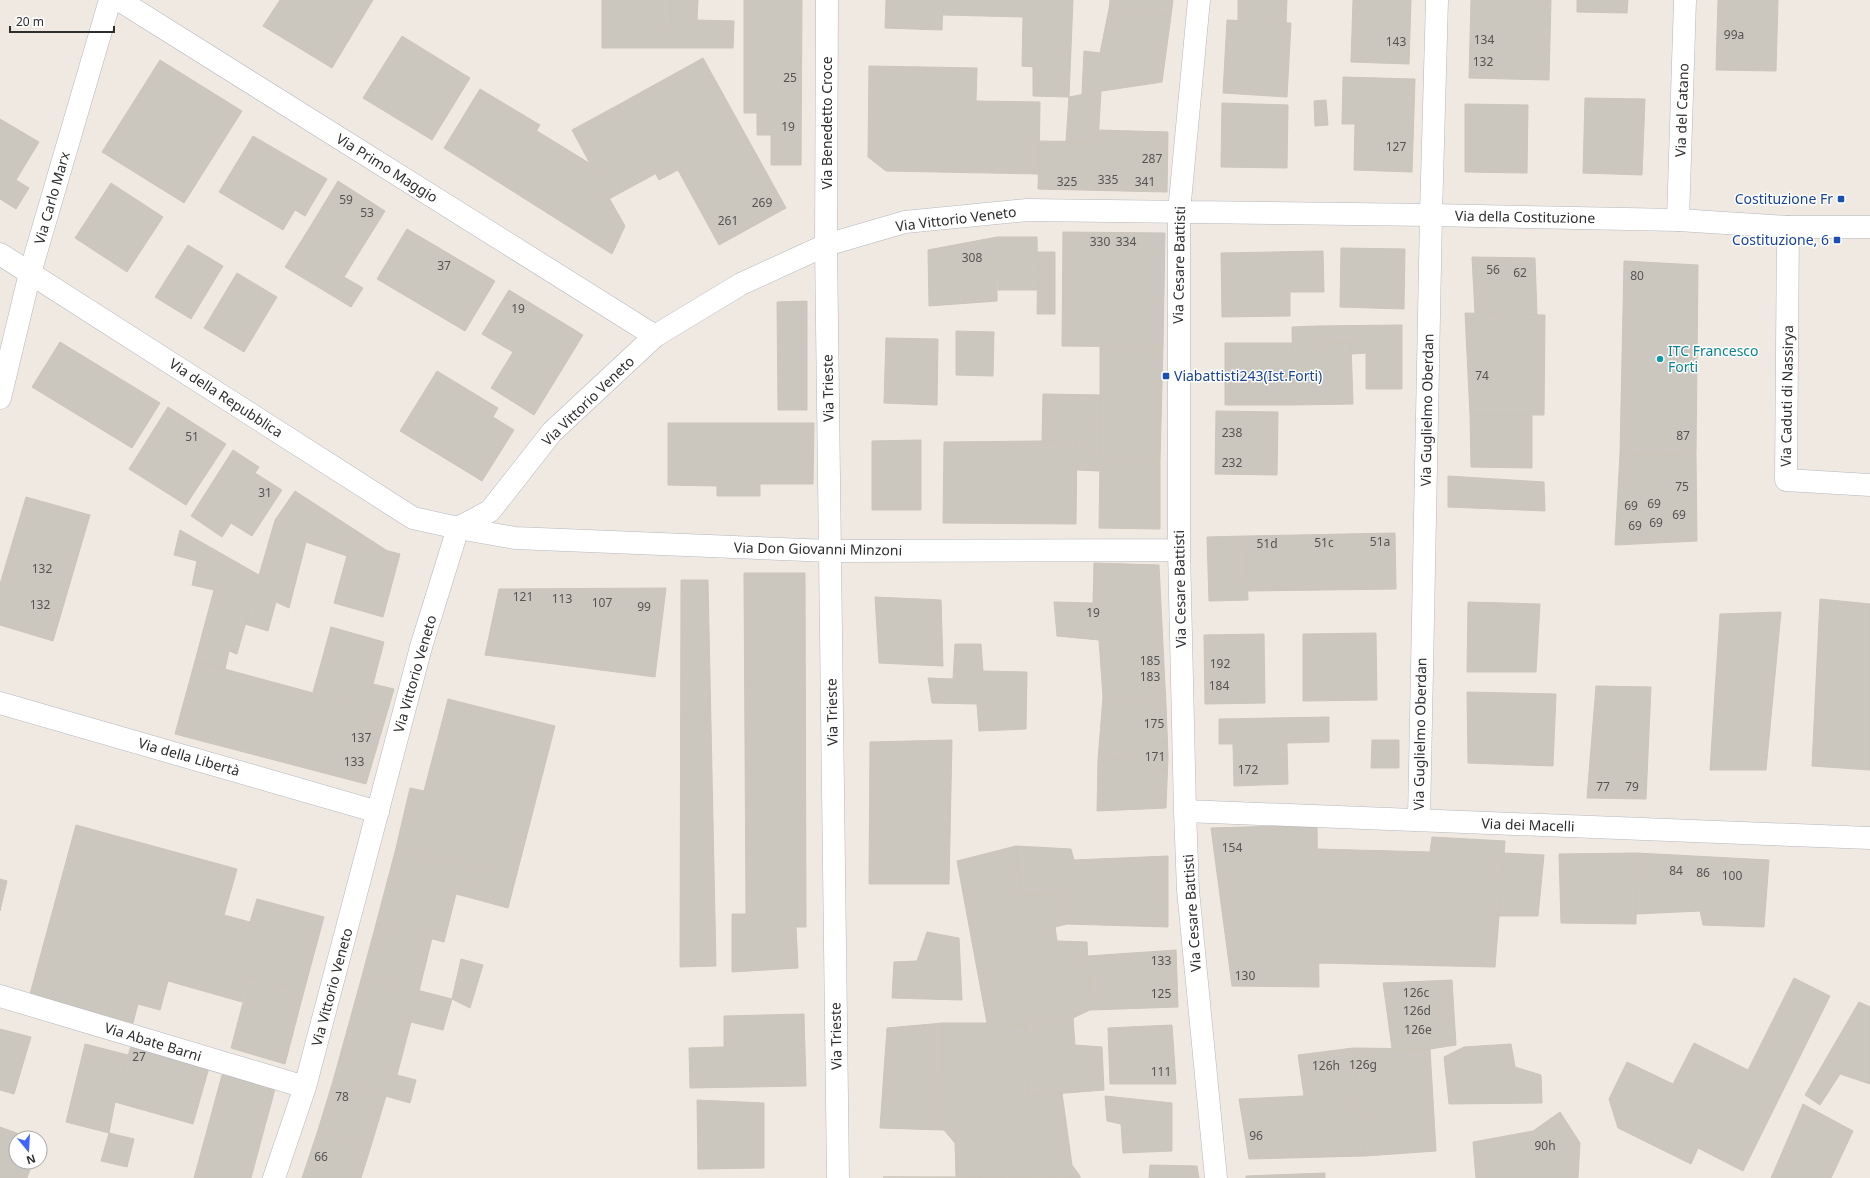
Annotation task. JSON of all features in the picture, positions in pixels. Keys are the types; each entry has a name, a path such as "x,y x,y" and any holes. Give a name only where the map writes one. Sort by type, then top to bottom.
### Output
{"street":[{"name":"Via Carlo Marx","path":"0,398 30,273 110,0"},
{"name":"Via Primo Maggio","path":"119,0 655,336"},
{"name":"Via Benedetto Croce","path":"826,245 827,0"},
{"name":"Via Cesare Battisti","path":"1199,0 1179,212 1178,550 1188,890 1216,1178"},
{"name":"Via Guglielmo Oberdan","path":"1419,820 1431,215 1437,0"},
{"name":"Via del Catano","path":"1678,220 1685,0"},
{"name":"Via Vittorio Veneto","path":"274,1178 305,1087 421,647 458,528 490,511 552,432 655,336 741,284 826,245 905,222 1027,210 1179,212"},
{"name":"Via della Costituzione","path":"1179,212 1678,220 1788,227 1870,227"},
{"name":"Via Caduti di Nassirya","path":"1788,227 1786,480 1870,485"},
{"name":"Via Trieste","path":"826,245 838,1178"},
{"name":"Via della Repubblica","path":"0,254 413,518 458,528"},
{"name":"Via Don Giovanni Minzoni","path":"458,528 515,538 830,551 1178,550"},
{"name":"Via della Libertà","path":"0,703 378,812"},
{"name":"Via dei Macelli","path":"1185,811 1870,838"},
{"name":"Via Abate Barni","path":"0,996 305,1087"}],"building":[{"path":"280,0 373,0 332,68 263,26"},
{"path":"602,0 671,0 670,48 602,48"},
{"path":"671,0 698,0 697,20 734,21 733,48 670,48"},
{"path":"744,0 802,0 801,165 771,165 771,135 757,135 757,113 744,113"},
{"path":"886,0 943,0 942,30 885,28"},
{"path":"943,0 1073,0 1069,97 1033,96 1033,67 1022,66 1023,17 943,15"},
{"path":"1110,0 1173,0 1171,16 1109,9"},
{"path":"1238,0 1287,0 1286,23 1238,21"},
{"path":"1353,0 1411,0 1409,64 1351,62"},
{"path":"1471,0 1551,0 1549,80 1469,78"},
{"path":"1577,0 1628,0 1627,13 1577,12"},
{"path":"1718,0 1778,0 1776,71 1716,70"},
{"path":"1109,9 1171,16 1162,82 1082,94 1084,51 1100,53"},
{"path":"1227,20 1291,23 1287,97 1223,93"},
{"path":"402,36 470,78 432,140 363,98"},
{"path":"703,58 786,208 719,245 678,170 659,180 618,105"},
{"path":"160,60 242,111 184,203 102,152"},
{"path":"869,66 977,68 976,101 1040,102 1039,174 886,171 868,157"},
{"path":"1343,77 1415,79 1412,172 1354,170 1355,124 1342,124"},
{"path":"480,89 540,125 503,185 444,148"},
{"path":"1101,91 1098,142 1066,142 1069,97"},
{"path":"1585,98 1645,99 1642,175 1583,173"},
{"path":"1326,100 1328,125 1315,126 1314,101"},
{"path":"1222,103 1288,105 1287,168 1221,167"},
{"path":"1465,104 1528,105 1527,173 1465,172"},
{"path":"618,105 655,174 609,199 572,130"},
{"path":"0,119 39,142 16,180 29,188 16,209 0,199"},
{"path":"1098,130 1168,132 1167,192 1038,189 1039,141 1098,142"},
{"path":"537,131 589,163 625,226 612,254 503,185"},
{"path":"253,136 327,179 305,216 295,210 283,230 219,192"},
{"path":"338,181 385,211 357,256 310,227"},
{"path":"111,183 163,217 127,272 75,238"},
{"path":"310,227 357,256 344,277 363,288 351,307 285,267"},
{"path":"407,229 495,281 465,331 377,279"},
{"path":"1063,232 1165,233 1163,347 1062,346"},
{"path":"997,237 1037,237 1038,290 998,290"},
{"path":"997,237 997,301 929,306 928,250"},
{"path":"188,245 223,266 191,319 155,297"},
{"path":"1341,248 1405,249 1404,309 1340,307"},
{"path":"1323,251 1324,292 1290,292 1290,316 1222,317 1221,253"},
{"path":"1038,252 1055,252 1055,314 1037,314"},
{"path":"1472,257 1535,258 1537,315 1475,313"},
{"name":"ITC Francesco Forti","path":"1624,261 1698,265 1696,454 1652,456 1620,454"},
{"path":"237,273 277,297 244,352 204,328"},
{"path":"509,290 583,335 534,415 491,388 513,352 482,334"},
{"path":"807,301 807,410 778,410 777,302"},
{"path":"1465,313 1545,315 1544,415 1470,415"},
{"path":"1402,325 1402,389 1366,389 1366,353 1352,354 1351,343 1318,344 1317,326"},
{"path":"1317,326 1318,344 1351,343 1353,404 1293,405 1292,327"},
{"path":"956,331 994,332 993,376 956,375"},
{"path":"886,338 938,339 937,405 884,403"},
{"path":"60,342 160,403 132,448 32,387"},
{"path":"1225,343 1293,343 1293,405 1225,405"},
{"path":"1100,346 1163,347 1160,460 1100,459"},
{"path":"437,371 498,408 493,417 514,430 482,481 400,431"},
{"path":"1043,394 1101,395 1099,471 1077,470 1077,442 1042,441"},
{"path":"168,407 226,444 186,505 129,469"},
{"path":"1216,411 1278,412 1277,475 1215,474"},
{"path":"1470,415 1532,415 1532,468 1471,467"},
{"path":"668,423 814,423 813,484 760,484 760,496 717,496 717,486 668,485"},
{"path":"921,440 921,510 872,510 872,441"},
{"path":"944,442 1077,442 1076,524 943,523"},
{"path":"233,450 259,467 255,473 282,490 252,536 231,523 222,537 191,516"},
{"path":"1620,454 1652,456 1696,454 1697,541 1615,545"},
{"path":"1100,459 1160,460 1160,529 1099,528"},
{"path":"1448,476 1544,482 1545,511 1448,507"},
{"path":"295,491 386,550 351,541 347,556 306,542 289,608 276,602 268,631 245,624 275,520"},
{"path":"26,497 90,515 53,641 0,625 0,584"},
{"path":"180,530 259,575 237,654 229,651 225,669 195,661 214,590 192,585 197,561 174,555"},
{"path":"1395,533 1396,589 1248,591 1246,536"},
{"path":"1246,536 1248,600 1209,601 1207,537"},
{"path":"351,541 400,554 383,617 334,603"},
{"path":"1094,563 1159,565 1166,705 1103,697 1099,640 1057,636 1054,602 1093,603"},
{"path":"744,573 805,573 806,927 796,927 798,968 732,972 732,914 746,914"},
{"path":"681,580 708,580 716,966 680,967"},
{"path":"666,588 655,677 485,655 499,589"},
{"path":"875,597 941,600 943,666 879,663"},
{"path":"1820,599 1870,604 1870,770 1812,766"},
{"path":"1468,602 1540,604 1536,672 1467,672"},
{"path":"1781,612 1766,770 1710,770 1720,614"},
{"path":"331,627 384,642 373,684 394,689 387,713 313,692"},
{"path":"1376,633 1377,700 1303,701 1303,634"},
{"path":"1264,634 1265,703 1205,704 1204,635"},
{"path":"955,644 981,644 983,671 1027,672 1026,729 979,731 977,704 932,703 928,678 953,679"},
{"path":"195,661 387,713 366,784 175,734"},
{"path":"1596,686 1651,687 1646,799 1587,798"},
{"path":"1467,692 1556,694 1553,766 1468,763"},
{"path":"1103,697 1166,705 1168,756 1098,760"},
{"path":"448,699 555,726 508,908 475,899 483,869 396,848 410,788 424,791"},
{"path":"1329,717 1329,742 1287,743 1288,784 1234,786 1233,744 1219,744 1219,719"},
{"path":"952,740 949,884 869,884 870,742"},
{"path":"1372,740 1399,740 1399,768 1371,768"},
{"path":"1168,756 1166,808 1097,811 1098,760"},
{"path":"76,825 237,869 224,915 250,922 257,899 324,917 304,991 250,976 242,1002 168,981 160,1010 138,1004 133,1023 30,994"},
{"path":"1317,825 1319,987 1232,986 1211,828"},
{"path":"1432,837 1505,841 1495,967 1318,963 1318,849 1430,852"},
{"path":"1016,846 1071,849 1074,860 1168,856 1168,927 1067,924 1066,896 1021,895"},
{"path":"1016,846 1021,895 1066,896 1067,924 1055,927 1057,941 1087,942 1090,1010 1073,1018 1025,1025 987,1023 957,861"},
{"path":"396,848 483,869 475,899 456,894 444,942 376,924"},
{"path":"1504,853 1544,855 1538,916 1499,916"},
{"path":"1637,853 1636,924 1561,923 1559,854"},
{"path":"1637,853 1769,860 1764,927 1703,925 1700,911 1636,914"},
{"path":"0,879 7,881 0,911"},
{"path":"376,924 432,938 419,991 362,976"},
{"path":"927,932 959,938 962,1000 892,998 894,962 917,961"},
{"path":"1176,950 1178,1007 1090,1010 1088,956"},
{"path":"461,959 483,965 470,1008 452,999"},
{"path":"250,976 304,991 285,1064 231,1048"},
{"path":"362,976 452,999 443,1030 411,1022 397,1075 416,1080 410,1103 333,1081"},
{"path":"1794,978 1830,996 1743,1171 1698,1148 1691,1164 1618,1128 1609,1099 1627,1062 1673,1084 1694,1043 1748,1070"},
{"path":"1452,980 1456,1045 1430,1049 1392,1048 1383,983"},
{"path":"1859,1002 1870,1007 1870,1084 1840,1074 1820,1105 1805,1095"},
{"path":"804,1014 806,1086 690,1088 689,1048 724,1047 724,1016"},
{"path":"1073,1018 1075,1045 1102,1047 1104,1090 1028,1096 1025,1025"},
{"path":"943,1023 1025,1025 1028,1096 1062,1093 1072,1165 1080,1176 956,1177 955,1143 944,1130"},
{"path":"943,1023 944,1130 880,1128 887,1028"},
{"path":"1172,1025 1176,1084 1110,1084 1108,1028"},
{"path":"0,1029 31,1037 14,1094 0,1090"},
{"path":"132,1042 210,1064 193,1124 115,1102"},
{"path":"85,1044 128,1055 115,1102 109,1133 66,1122"},
{"path":"1511,1044 1515,1067 1541,1075 1542,1103 1449,1104 1444,1057 1464,1047"},
{"path":"1353,1048 1365,1156 1249,1159 1239,1099 1304,1096 1298,1055"},
{"path":"1353,1048 1430,1049 1436,1151 1365,1156"},
{"path":"222,1075 275,1089 251,1178 194,1178"},
{"path":"333,1081 386,1096 371,1146 318,1130"},
{"path":"1105,1096 1172,1103 1172,1151 1123,1153 1121,1124 1107,1121"},
{"path":"697,1100 764,1103 764,1168 698,1169"},
{"path":"1803,1104 1853,1131 1831,1178 1771,1178"},
{"path":"1560,1112 1580,1143 1578,1178 1476,1178 1473,1142 1533,1131"},
{"path":"0,1127 8,1130 8,1170 30,1170 27,1178 0,1178"},
{"path":"318,1130 371,1146 361,1178 302,1178"},
{"path":"109,1133 134,1139 127,1167 101,1161"},
{"path":"1150,1165 1197,1166 1199,1178 1149,1178"},
{"path":"1325,1173 1325,1178 1246,1178 1246,1176"},
{"path":"1080,1176 1080,1178 883,1177 956,1177"}],"place":[{"name":"Costituzione Fr","path":"1841,199"},
{"name":"Costituzione, 6","path":"1837,240"},
{"name":"ITC Francesco Forti","path":"1660,359"},
{"name":"Viabattisti243(Ist.Forti)","path":"1166,376"}]}
